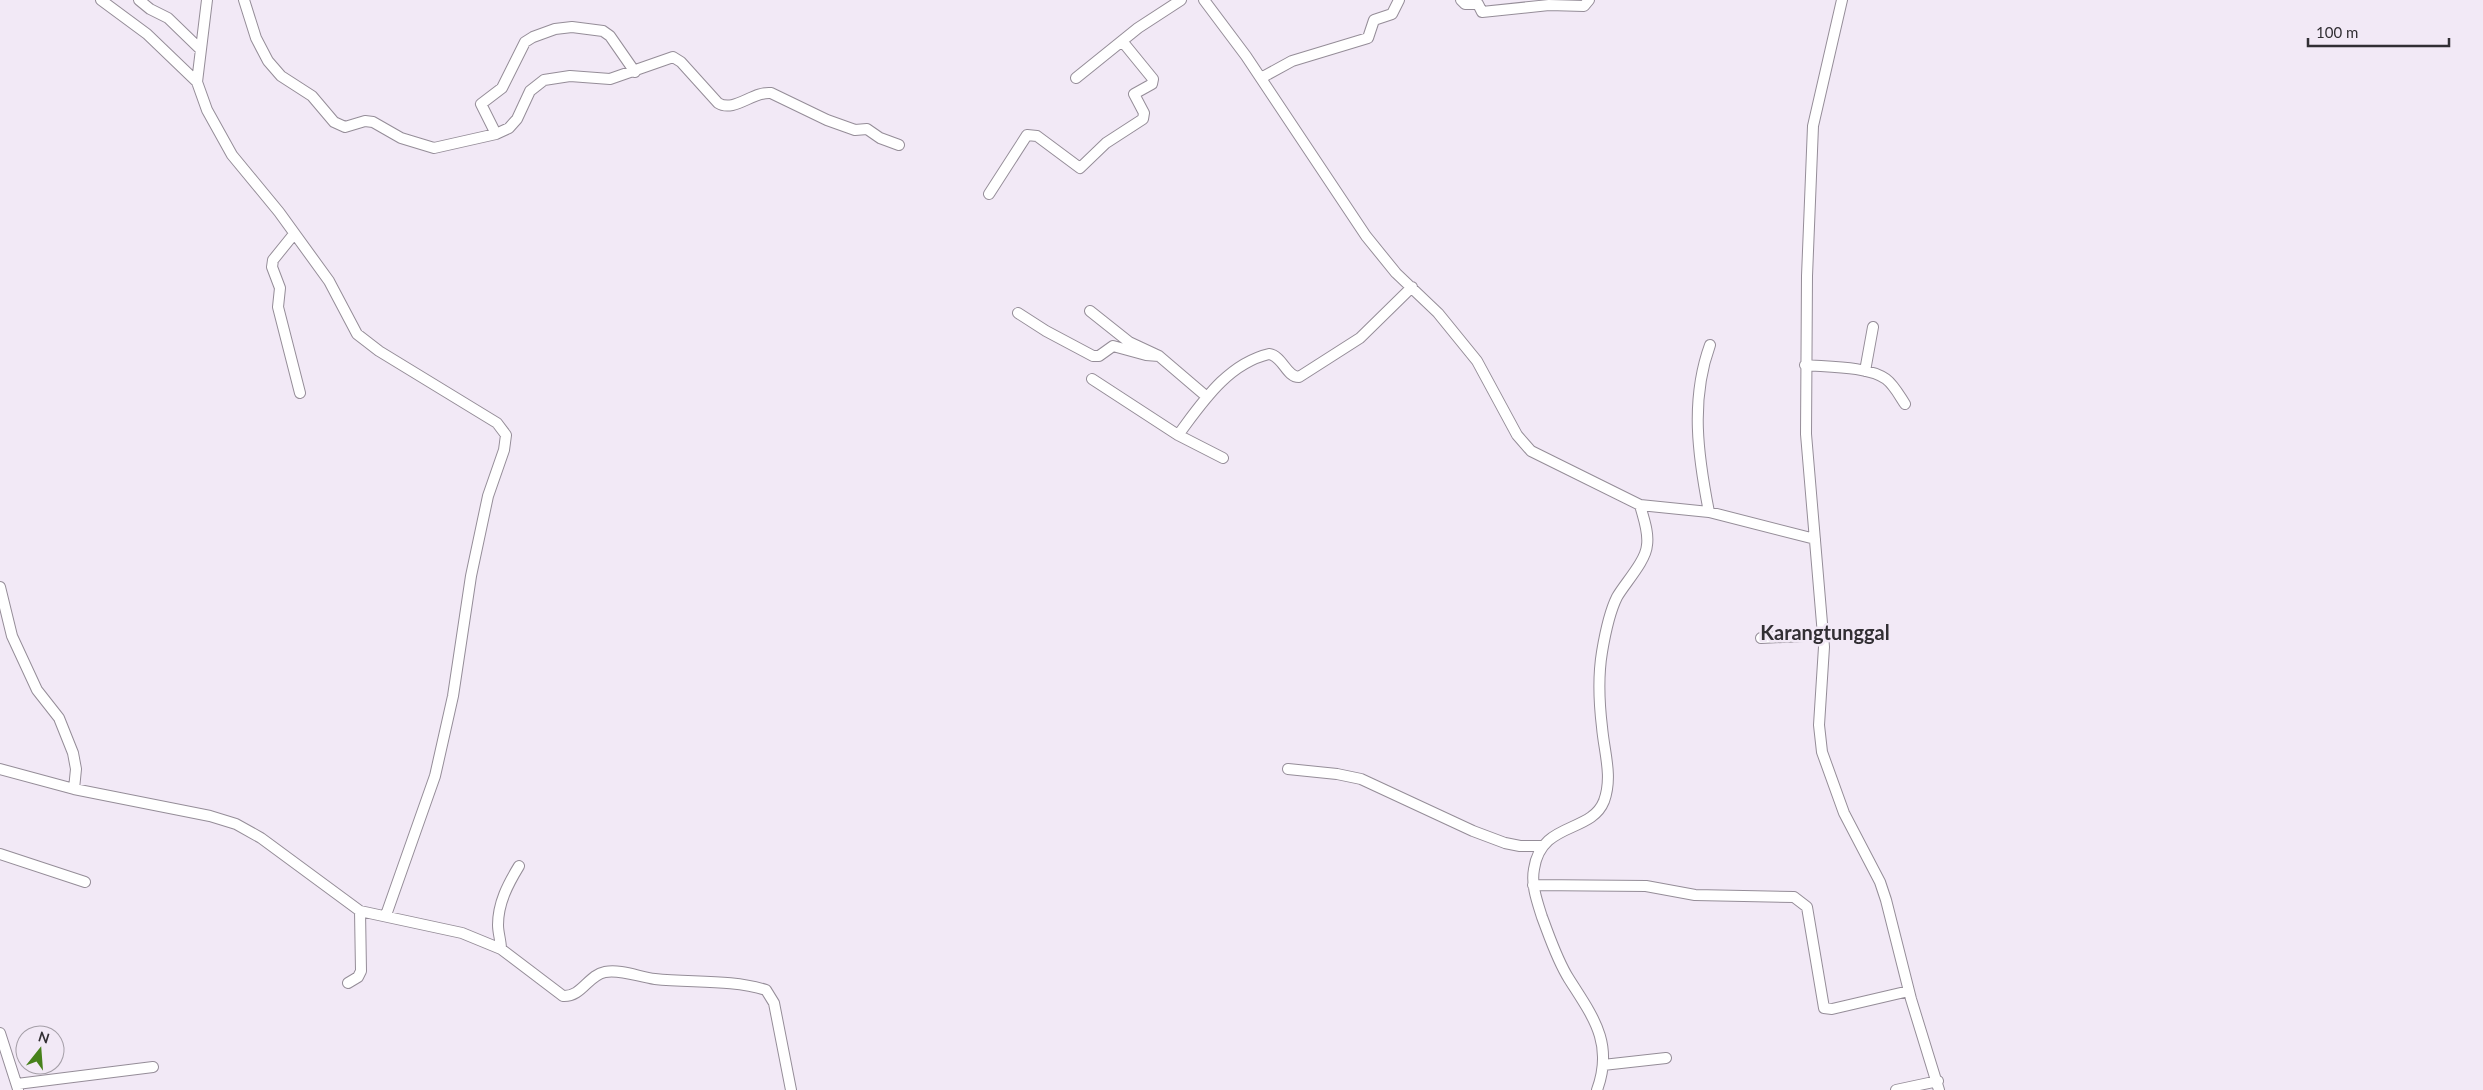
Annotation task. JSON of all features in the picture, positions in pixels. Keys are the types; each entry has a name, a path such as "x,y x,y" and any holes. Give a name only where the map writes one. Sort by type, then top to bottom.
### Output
{"street":[{"path":"101,0 147,34 197,82"},
{"path":"139,0 150,9 168,18 200,49"},
{"path":"207,0 197,82 207,110 232,155 329,281 351,323 364,341 496,423 506,435 504,450 488,496 471,576 453,696 435,776 386,915"},
{"path":"244,0 256,38 268,62 281,76 312,96 337,124 350,126 361,122 373,122 401,138 434,148 496,134 509,128 518,119 528,94 544,80 570,76 610,78 635,72 673,57 681,62 718,103 723,106 730,106 762,93 772,92 827,120 855,130 867,129 880,138 899,145"},
{"path":"1076,78 1122,41 1181,0"},
{"path":"1204,0 1261,78 1366,236 1396,273 1456,333 1476,361 1508,420 1524,444 1543,458 1640,505 1709,512 1814,539"},
{"path":"1261,78 1296,60 1366,39 1370,36 1374,20 1392,14 1399,0"},
{"path":"1461,0 1464,4 1478,4 1482,12 1549,5 1584,6 1589,0"},
{"path":"1842,0 1813,126 1805,365 1806,434 1823,635 1819,725 1822,752 1844,814 1880,882 1938,1086 1896,1090"},
{"path":"496,134 482,104 502,88 524,44 533,37 565,27 600,29 610,36 635,72"},
{"path":"989,194 1027,135 1037,136 1080,168 1106,143 1143,118 1144,113 1134,94 1152,84 1153,79 1122,41"},
{"path":"294,234 273,260 272,265 280,286 278,307 300,393"},
{"path":"1178,435 1207,397 1234,370 1267,354 1277,357 1293,376 1299,377 1360,338 1412,287"},
{"path":"1090,311 1129,342 1158,356 1207,397"},
{"path":"1018,313 1046,331 1095,357 1113,346 1146,355 1158,356"},
{"path":"1865,371 1873,327"},
{"path":"1709,512 1701,473 1697,427 1700,382 1710,345"},
{"path":"1805,365 1865,371 1884,378 1893,386 1905,404"},
{"path":"1092,379 1178,435 1223,458"},
{"path":"1597,1090 1603,1065 1601,1033 1595,1019 1569,978 1555,950 1533,885 1536,861 1543,846 1554,836 1590,818 1601,808 1605,796 1608,766 1602,728 1599,676 1602,652 1613,607 1647,550 1647,535 1640,505"},
{"path":"0,587 12,636 36,690 56,713 73,753 76,769 74,789"},
{"path":"1761,638 1823,635"},
{"path":"0,768 74,789 210,816 236,824 261,838 360,911 386,915 462,933 501,949 517,959 557,993 565,996 575,994 602,972 612,971 654,979 750,986 766,990 774,1003 791,1090"},
{"path":"1288,769 1337,774 1367,781 1474,831 1505,843 1520,846 1543,846"},
{"path":"0,854 85,882"},
{"path":"501,949 498,924 502,899 508,884 519,866"},
{"path":"1533,885 1646,886 1702,895 1794,896 1806,907 1823,1007 1832,1009 1910,991"},
{"path":"348,983 358,977 361,971 360,911"},
{"path":"0,1033 18,1087 153,1067"},
{"path":"1603,1065 1666,1058"}],"district":[{"name":"Karangtunggal","path":"1825,632"}]}
